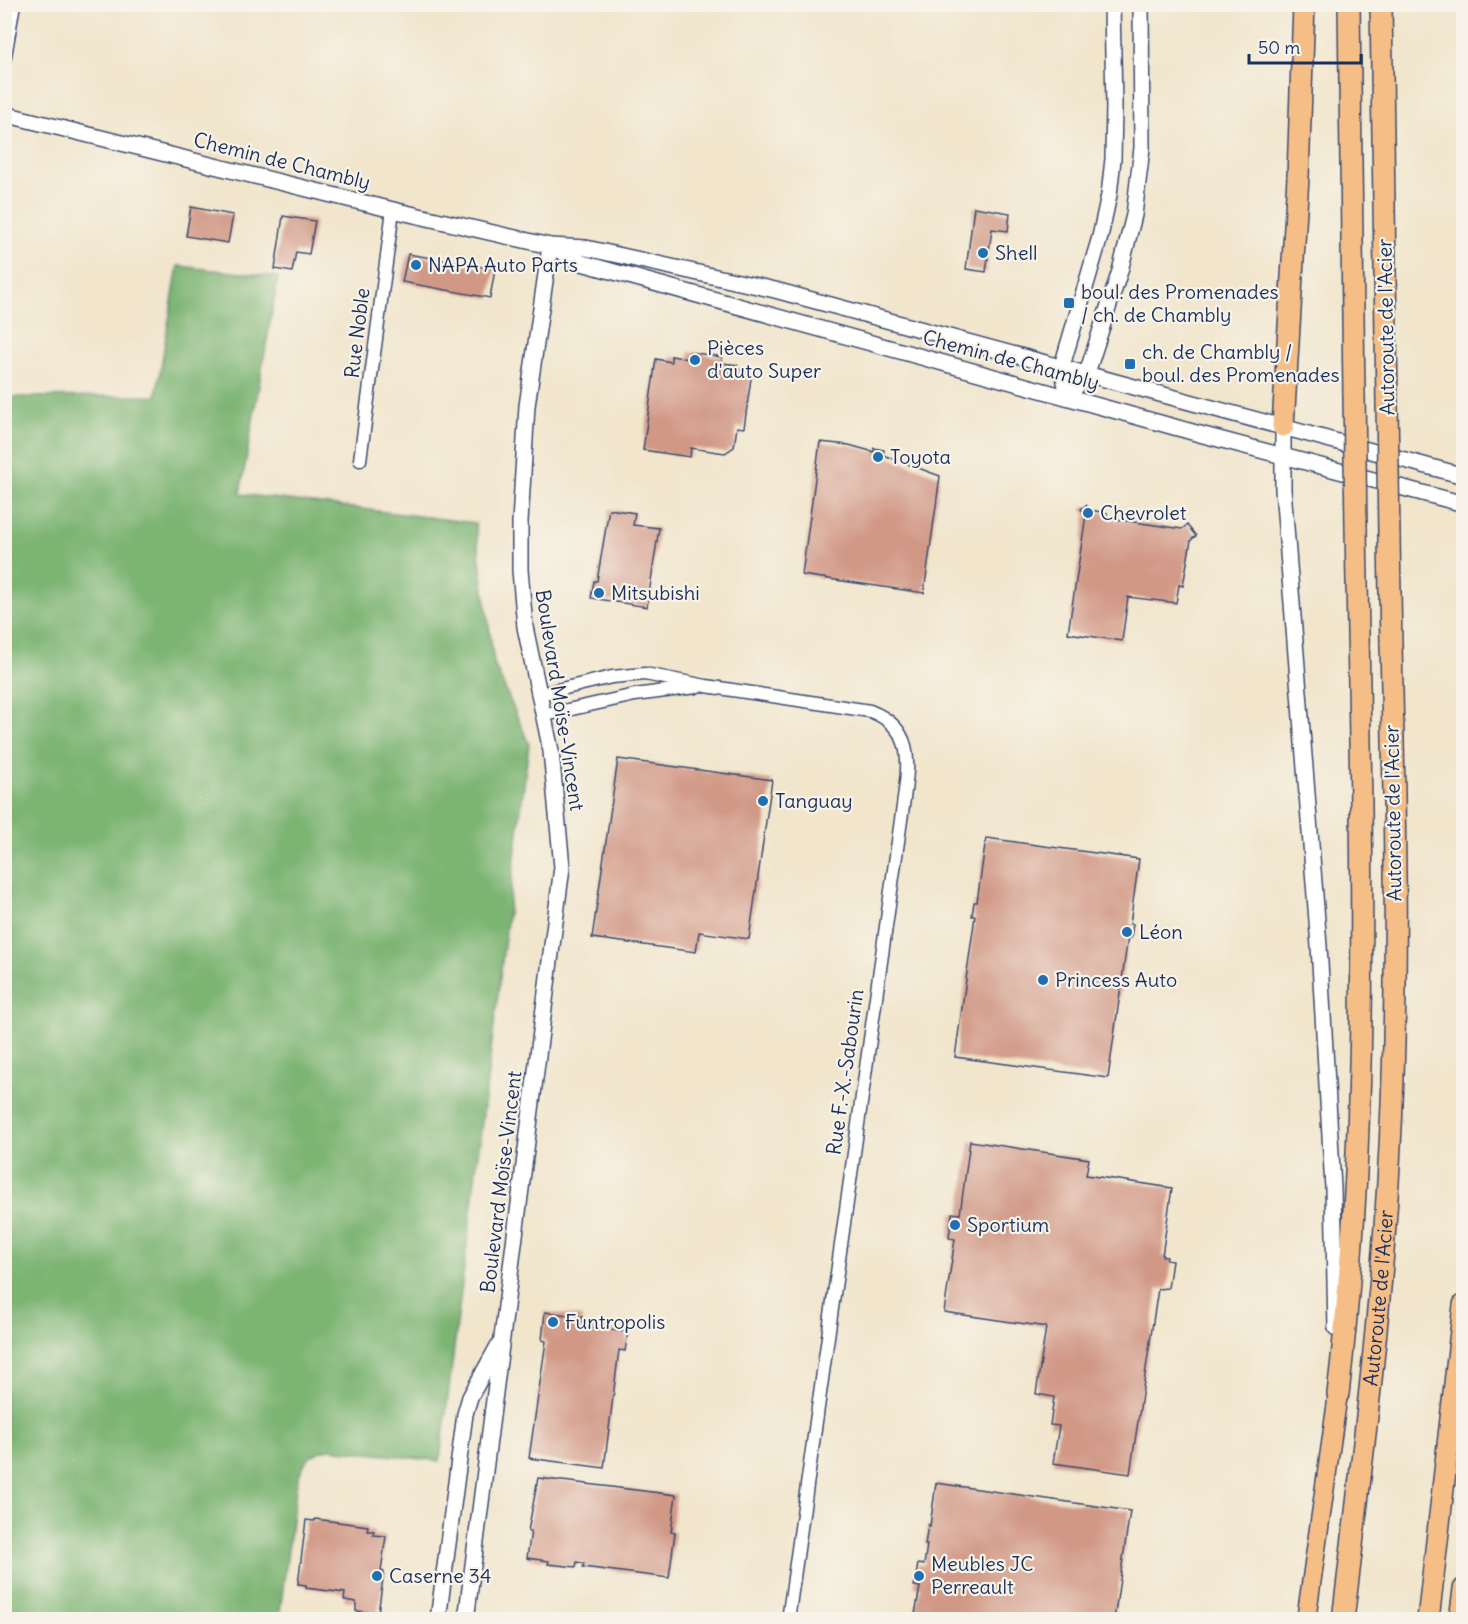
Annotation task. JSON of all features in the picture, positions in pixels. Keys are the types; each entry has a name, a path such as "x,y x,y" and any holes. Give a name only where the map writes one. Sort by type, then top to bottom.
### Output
{"highway":[{"path":"1283,426 1298,177 1304,4"},
{"path":"1338,1394 1353,1248 1362,1016 1349,4"},
{"name":"Autoroute de l'Acier","path":"1344,1620 1378,1316 1391,1137 1395,1003 1381,4"},
{"path":"1428,1620 1464,1305"},
{"path":"1460,1620 1464,1589"}],"main road":[{"path":"1306,1620 1338,1394"}],"street":[{"path":"4,62 14,4"},
{"path":"1068,397 1062,366 1100,237 1109,195 1113,159 1114,106 1112,4"},
{"path":"1068,397 1087,373 1127,244 1138,192 1142,130 1141,4"},
{"name":"Chemin de Chambly","path":"4,114 393,210 550,246 584,248 775,290 1464,476"},
{"name":"Rue Noble","path":"360,460 393,210"},
{"name":"Chemin de Chambly","path":"550,246 582,262 1464,504"},
{"name":"Boulevard Moïse-Vincent","path":"466,1620 561,867 555,778 540,694 531,661 523,608 520,535 527,405 550,246"},
{"path":"1283,426 1283,489 1319,946 1331,1142 1338,1394"},
{"name":"Rue F.-X.-Sabourin","path":"540,694 612,677 654,675 706,686 870,711 888,720 898,730 908,755 903,806 788,1620"},
{"name":"Rue F.-X.-Sabourin","path":"544,715 635,694 706,686"},
{"name":"Boulevard Moïse-Vincent","path":"438,1620 466,1407 502,1338"}],"green space":[{"path":"178,266 278,277 240,494 475,523 494,663 529,744 440,1461 329,1449 312,1456 301,1470 297,1482 279,1619 5,1619 5,397 156,396"}],"building":[{"path":"191,207 233,215 228,243 186,236"},
{"path":"974,207 1010,213 1008,231 992,229 986,272 966,269"},
{"path":"283,216 315,221 309,254 296,252 292,272 275,269"},
{"path":"408,254 495,269 490,298 402,282"},
{"path":"689,352 722,357 722,363 737,365 737,369 752,371 744,428 737,427 734,447 725,453 691,448 690,457 643,450 656,359 671,362 671,356 688,359"},
{"path":"820,442 849,445 874,452 874,448 884,450 883,455 940,476 924,593 802,575"},
{"path":"1086,505 1090,510 1107,513 1107,518 1182,529 1187,525 1196,536 1191,540 1183,586 1179,585 1176,603 1128,597 1122,641 1068,633 1086,515 1081,509"},
{"path":"609,509 635,513 633,525 659,528 647,607 591,598 594,581 597,581"},
{"path":"618,759 772,780 749,939 699,932 696,952 592,938"},
{"path":"986,838 1139,859 1130,924 1133,924 1131,938 1128,937 1108,1078 955,1057 975,916 972,916 974,902 977,902"},
{"path":"970,1141 1089,1159 1086,1175 1172,1188 1162,1256 1172,1261 1168,1288 1158,1289 1130,1474 1053,1463 1059,1426 1050,1425 1054,1397 1036,1394 1046,1327 944,1312 955,1239 949,1238 952,1213 960,1214"},
{"path":"545,1312 582,1317 581,1326 628,1332 625,1351 619,1350 604,1468 529,1458 546,1341 542,1340"},
{"path":"538,1478 676,1495 671,1532 675,1532 669,1578 583,1567 584,1563 577,1562 576,1567 548,1564 549,1561 527,1558 531,1531 528,1531"},
{"path":"936,1483 1130,1511 1114,1620 914,1620 920,1587 914,1586 918,1564 924,1565 927,1545 925,1545"},
{"path":"315,1519 368,1526 367,1531 374,1531 373,1535 386,1536 378,1613 356,1611 356,1602 344,1600 345,1593 306,1588 306,1585 298,1584 306,1520 315,1521"}],"place":[{"name":"Shell","path":"983,253"},
{"name":"NAPA Auto Parts","path":"416,265"},
{"name":"boul. des Promenades / ch. de Chambly","path":"1069,303"},
{"name":"Pièces d'auto Super","path":"695,360"},
{"name":"ch. de Chambly / boul. des Promenades","path":"1130,364"},
{"name":"Toyota","path":"878,457"},
{"name":"Chevrolet","path":"1088,513"},
{"name":"Mitsubishi","path":"599,593"},
{"name":"Tanguay","path":"763,801"},
{"name":"Léon","path":"1127,932"},
{"name":"Princess Auto","path":"1043,980"},
{"name":"Sportium","path":"955,1225"},
{"name":"Funtropolis","path":"553,1322"},
{"name":"Caserne 34","path":"377,1576"},
{"name":"Meubles JC Perreault","path":"919,1576"}]}
